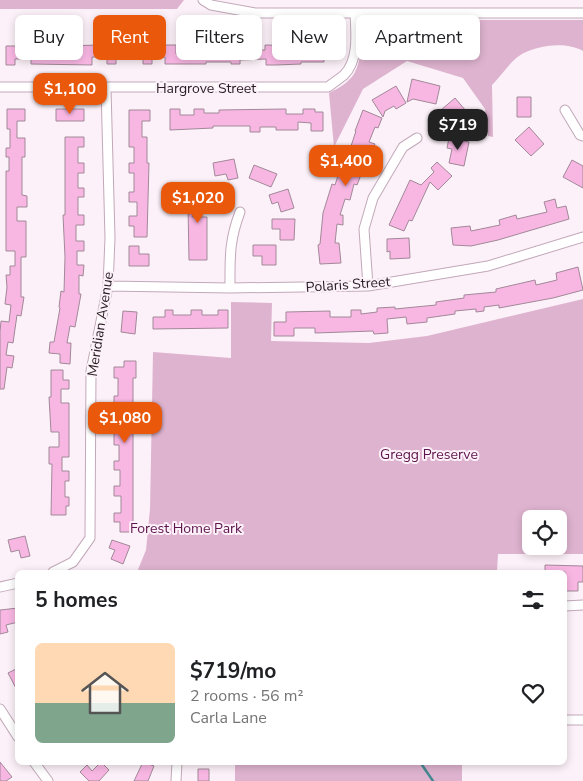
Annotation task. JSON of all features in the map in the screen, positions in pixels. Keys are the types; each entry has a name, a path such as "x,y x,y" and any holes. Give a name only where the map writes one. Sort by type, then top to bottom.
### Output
{"street":[{"path":"203,0 211,6 255,13 583,13"},
{"name":"Hargrove Street","path":"0,87 328,87 345,74 353,58 356,35 355,14"},
{"name":"Meridian Avenue","path":"57,570 73,562 90,538 91,371 108,286 110,238 106,88"},
{"path":"565,110 580,135 583,136"},
{"path":"368,286 364,229 373,198 403,147 417,138"},
{"path":"230,288 230,246 240,212"},
{"name":"Polaris Street","path":"108,286 230,288 368,286 488,266 583,238"},
{"path":"0,588 15,584"},
{"path":"567,606 583,605"},
{"path":"0,709 15,726"},
{"path":"567,720 583,720"},
{"path":"36,765 48,781"},
{"path":"176,781 178,765"}],"green space":[{"path":"0,0 184,0 177,9 0,9"},
{"path":"480,20 583,20 583,51 559,45 533,49 512,62 492,85 493,137 488,136 485,109 463,78 407,61 363,89 334,147 329,93 349,80 357,68 359,60 480,60"},
{"name":"Gregg Preserve","path":"583,299 583,554 567,554 567,510 522,510 522,554 498,554 497,570 138,570 146,550 150,509 153,352 231,358 231,302 272,303 271,341 369,343 427,336"},
{"path":"235,765 462,765 462,781 235,781"}],"building":[{"path":"83,45 93,45 92,65 31,64 31,60 83,60"},
{"path":"166,45 176,45 176,60 240,60 240,64 206,62 206,64 165,64"},
{"path":"265,45 272,45 272,60 324,60 324,62 266,65 266,59 262,59 262,50 265,50"},
{"path":"6,46 15,46 15,65 6,65"},
{"path":"107,60 116,60 116,64 107,64"},
{"path":"143,60 152,60 152,64 143,64"},
{"path":"412,79 440,86 436,104 413,99 407,102"},
{"path":"396,86 406,103 396,109 394,106 385,111 383,117 372,100"},
{"path":"517,97 531,97 531,117 517,117"},
{"path":"455,98 472,118 457,129 441,110"},
{"path":"7,109 25,109 25,121 17,121 17,138 25,138 25,157 22,157 22,195 27,196 27,207 17,207 17,221 26,221 26,257 21,257 21,297 24,297 21,316 17,315 13,343 8,342 6,355 14,356 12,368 7,367 4,389 0,389 1,321 9,322 11,305 5,304 6,275 10,275 10,266 15,266 15,251 6,251 6,171 9,171 9,157 6,157 6,148 10,148 10,129 7,129"},
{"path":"56,109 84,109 84,121 56,121"},
{"path":"170,109 180,109 180,115 194,115 194,109 204,109 204,113 219,113 219,110 286,109 286,114 303,114 303,109 315,109 315,112 323,112 323,131 311,131 311,123 298,122 298,130 276,130 276,127 260,127 260,132 250,132 250,126 213,126 213,128 170,130"},
{"path":"129,110 150,110 150,121 142,121 142,137 147,137 147,163 149,163 147,237 134,237 134,226 129,226 129,216 137,216 137,202 129,202 129,192 134,192 134,173 129,173 129,163 134,163 134,147 129,147"},
{"path":"363,110 382,118 378,128 375,127 369,142 375,144 372,153 366,151 361,166 364,167 357,185 354,184 350,200 345,199 340,215 343,215 343,225 337,224 335,243 339,243 341,263 320,264 318,245 320,244 323,213 332,184 335,185 343,160 346,161"},
{"path":"529,127 544,144 531,156 515,140"},
{"path":"65,137 84,137 84,147 78,147 78,163 84,163 84,173 78,173 78,188 84,188 84,197 78,197 78,215 84,215 84,225 76,225 76,241 84,241 84,251 77,251 77,265 84,265 83,276 79,275 79,294 81,294 75,327 70,326 67,343 71,343 70,364 60,363 60,354 49,353 50,342 54,342 61,291 64,292"},
{"path":"449,138 469,142 464,166 449,163 452,149 447,148"},
{"path":"234,159 238,178 228,180 226,174 215,176 213,163"},
{"path":"572,160 583,166 583,188 563,177"},
{"path":"437,162 452,176 438,190 430,182 412,221 409,220 404,231 389,225 410,180 421,185 434,172 431,168"},
{"path":"254,165 277,174 271,187 249,178"},
{"path":"194,183 214,192 209,202 201,198 192,217 207,217 207,260 189,260 188,206 184,204"},
{"path":"288,189 294,208 281,212 278,202 272,204 269,195"},
{"path":"555,199 557,208 566,206 569,219 498,240 471,246 453,245 451,228 470,226 471,231 500,225 499,220 516,215 517,219 547,212 544,202"},
{"path":"272,219 295,219 294,240 280,240 280,229 272,229"},
{"path":"409,238 410,258 390,259 390,251 387,252 387,239"},
{"path":"253,245 276,245 276,265 262,265 262,256 253,256"},
{"path":"129,246 139,246 139,254 149,254 149,266 129,266"},
{"path":"578,267 583,290 553,298 499,308 499,305 484,307 484,311 476,312 476,309 455,311 455,314 427,318 427,322 407,324 406,317 387,319 388,333 374,334 373,331 315,333 315,328 294,328 294,336 274,336 274,322 286,322 286,312 330,311 330,317 351,317 351,310 361,310 361,314 377,312 377,308 395,307 395,309 436,305 436,302 464,298 464,295 496,292 496,289 535,280 536,285 557,280 556,273"},
{"path":"165,310 173,310 173,315 191,315 191,310 202,310 202,315 218,315 218,310 228,310 228,328 153,329 153,317 165,317"},
{"path":"123,311 137,312 135,334 121,332"},
{"path":"124,361 136,361 136,378 133,378 133,532 120,532 120,522 114,522 114,513 121,513 121,496 114,496 114,486 120,486 120,470 114,470 114,461 119,461 119,445 114,445 114,421 120,421 120,405 114,405 114,396 118,396 118,378 114,378 114,367 124,367"},
{"path":"51,370 63,370 63,380 69,380 69,389 61,389 61,403 69,403 69,457 62,457 62,471 69,471 69,481 65,481 65,497 69,497 66,515 51,515 52,464 49,464 49,447 59,447 59,432 51,432 49,397 51,397"},
{"path":"25,536 30,556 21,558 19,550 11,552 8,540"},
{"path":"112,540 130,546 123,564 111,559 115,550 109,548"},
{"path":"545,565 583,566 583,582 578,582 578,591 567,591 567,570 545,570"},
{"path":"15,608 15,623 6,625 8,632 0,634 0,610"},
{"path":"15,670 15,686 8,673"},
{"path":"0,762 12,777 6,781 0,781"},
{"path":"87,765 92,771 98,765 104,765 109,770 99,781 89,781 80,772"},
{"path":"142,765 154,766 148,781 134,781"},
{"path":"198,769 209,769 209,781 198,781"}],"waterway":[{"path":"422,765 433,781"}],"park label":[{"name":"Forest Home Park","path":"186,528"}]}
